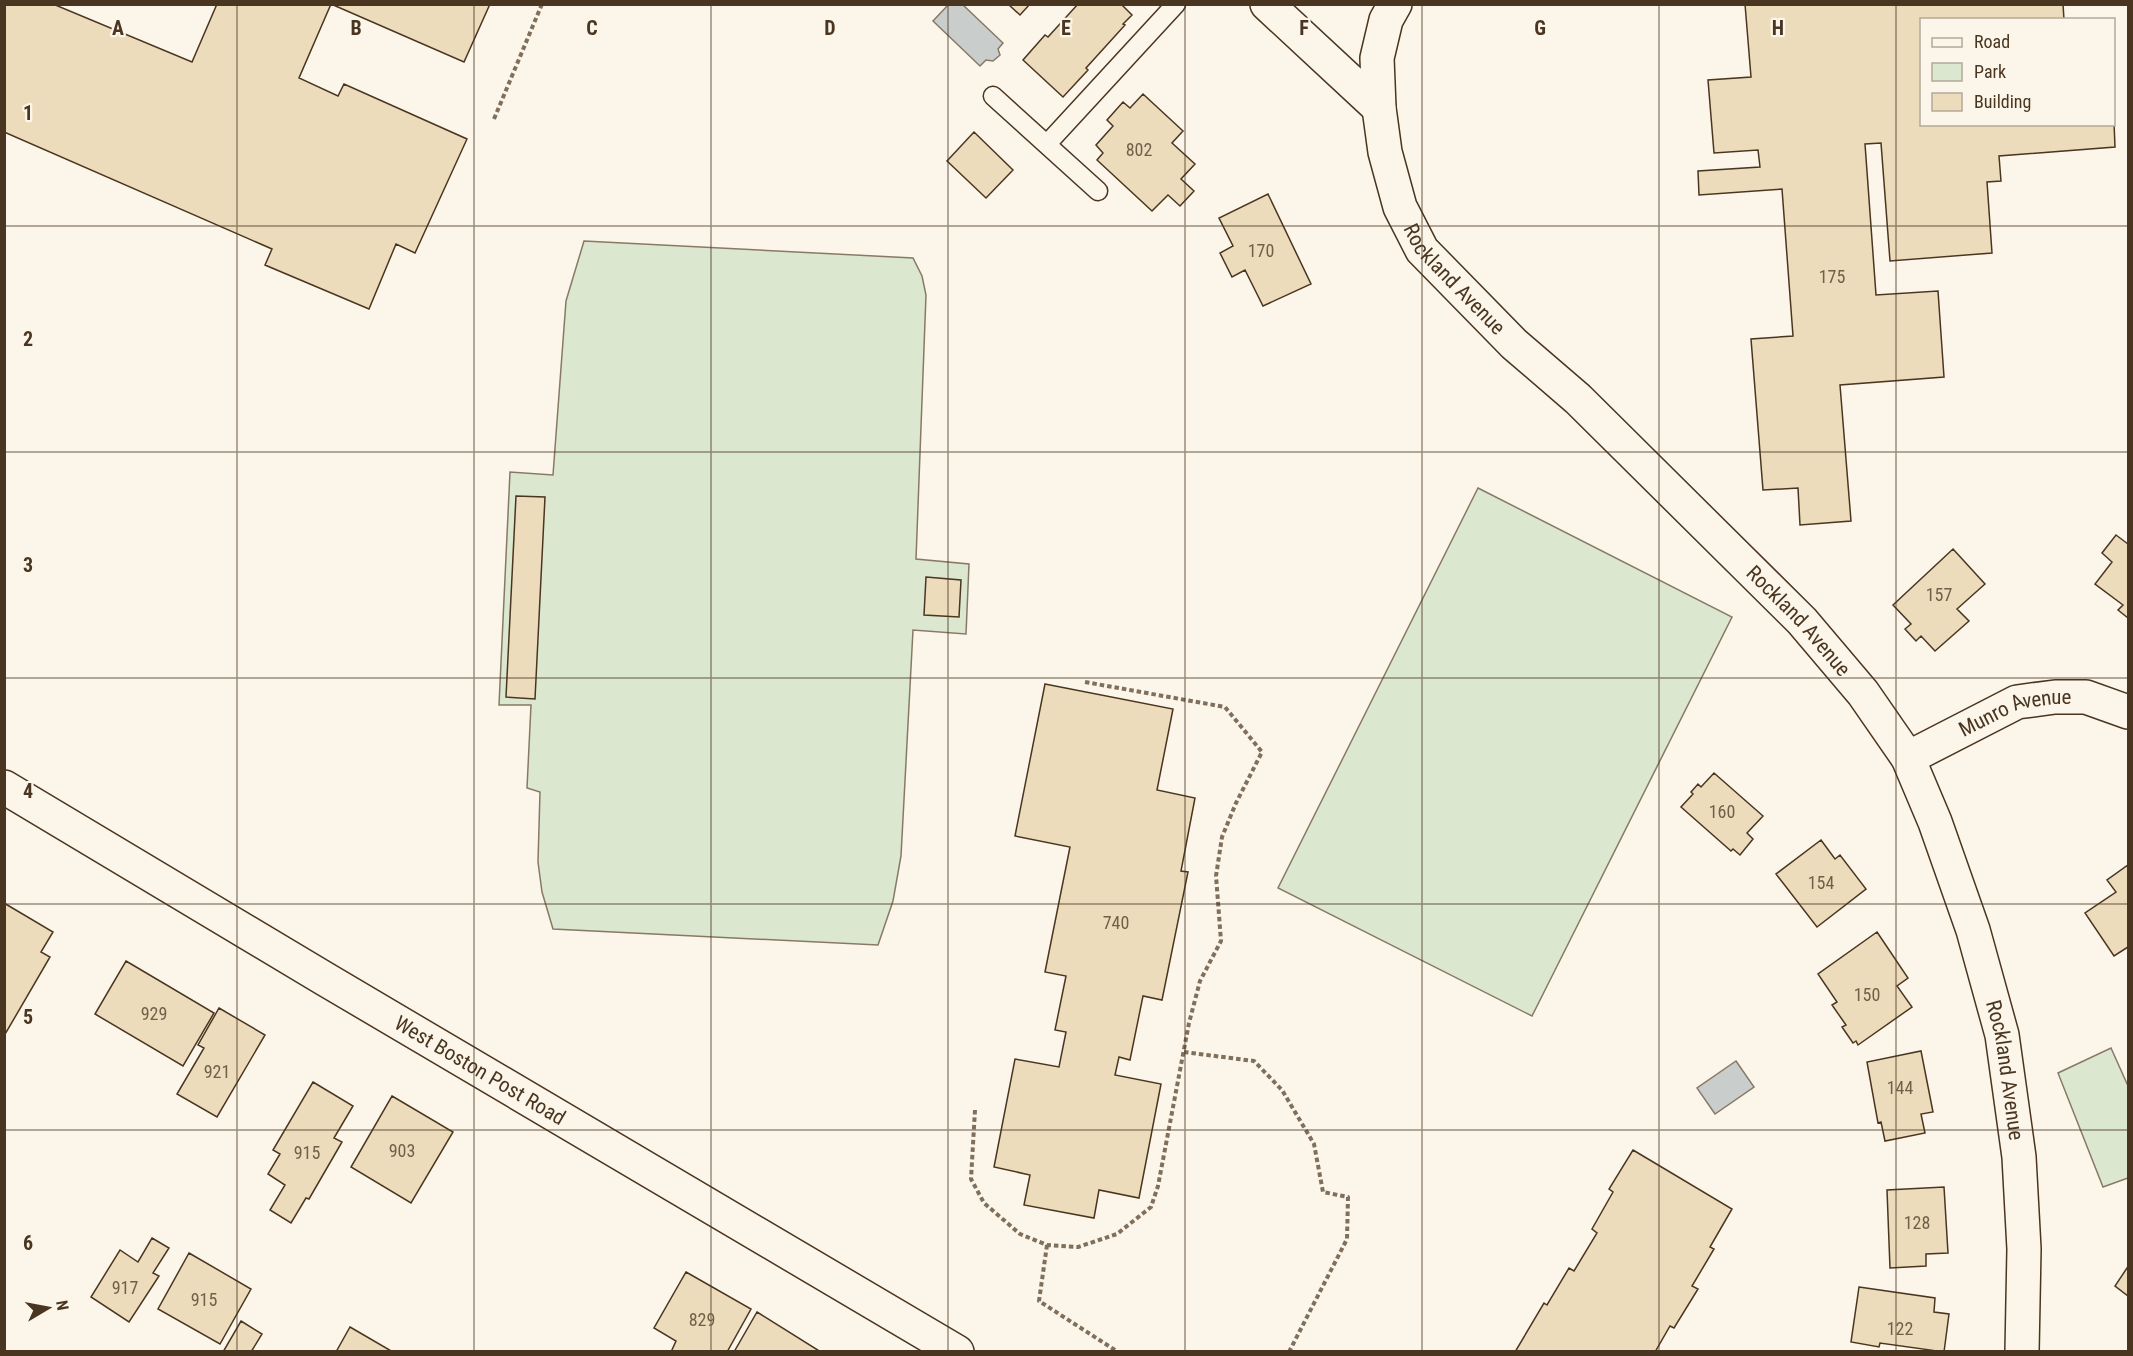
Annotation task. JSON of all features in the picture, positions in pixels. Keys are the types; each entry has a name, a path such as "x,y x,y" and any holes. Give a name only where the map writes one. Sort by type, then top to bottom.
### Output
{"street":[{"path":"1267,4 1379,108"},
{"name":"Rockland Avenue","path":"1395,4 1386,20 1377,58 1379,108 1385,152 1400,207 1422,250 1514,344 1578,399 1802,621 1863,693 1908,758 1935,822 1973,930 2002,1035 2019,1157 2024,1249 2022,1352"},
{"name":"Munro Avenue","path":"1908,758 2017,702 2055,697 2086,698 2128,712"},
{"name":"West Boston Post Road","path":"4,787 957,1352"}],"lane":[{"path":"1047,144 1176,4"},
{"path":"993,96 1098,191"}],"path":[{"path":"494,119 542,4"},
{"path":"975,1110 971,1179 984,1203 1020,1234 1047,1245 1078,1247 1118,1233 1151,1207 1158,1186 1200,981 1221,941 1216,876 1222,837 1236,803 1262,752 1225,706 1085,682"},
{"path":"1184,1052 1254,1061 1282,1090 1314,1144 1323,1192 1348,1197 1347,1239 1288,1352"},
{"path":"1047,1245 1039,1301 1118,1352"}],"green space":[{"path":"584,241 913,258 922,276 926,295 916,559 969,564 966,634 913,630 901,856 893,901 878,945 553,929 542,892 538,862 540,792 527,788 531,705 499,705 510,472 553,475 566,301"},
{"path":"1478,488 1732,617 1532,1016 1278,888"},
{"path":"2111,1048 2128,1086 2128,1178 2103,1187 2058,1073"}],"shaded area":[{"path":"949,4 963,5 1003,43 998,49 1000,55 993,61 986,60 980,66 933,21"},
{"path":"1736,1061 1754,1087 1715,1114 1697,1088"}],"building":[{"path":"4,4 53,4 192,62 217,4 331,4 299,78 338,96 344,84 467,139 415,253 396,244 369,309 265,265 272,249 4,132"},
{"path":"331,4 490,4 464,62"},
{"path":"1008,4 1030,4 1020,15"},
{"path":"1078,4 1121,4 1132,15 1063,97 1023,60 1045,35 1048,37"},
{"path":"1745,4 2063,4 2064,18 1920,18 1920,126 2114,126 2115,147 1999,156 2001,181 1987,182 1992,253 1890,261 1881,143 1865,144 1876,295 1938,291 1944,377 1840,385 1851,521 1800,525 1798,488 1763,490 1751,339 1793,336 1782,189 1699,195 1698,171 1760,167 1758,150 1714,153 1708,80 1751,77"},
{"path":"1143,94 1183,131 1172,143 1195,164 1181,179 1194,191 1180,206 1168,195 1152,211 1097,160 1103,153 1096,145 1113,126 1107,120 1123,102 1130,108"},
{"path":"974,132 1013,170 986,198 947,161"},
{"path":"1268,194 1311,284 1263,306 1245,270 1232,277 1220,253 1233,246 1219,218"},
{"path":"516,496 545,497 535,699 506,697"},
{"path":"2116,535 2128,544 2128,618 2118,610 2123,605 2095,584 2112,562 2102,553"},
{"path":"1953,549 1985,584 1957,609 1969,621 1935,651 1921,636 1916,641 1905,629 1911,624 1893,605"},
{"path":"926,577 961,580 959,617 924,615"},
{"path":"1045,684 1173,709 1157,790 1195,798 1181,871 1188,872 1162,1000 1143,996 1130,1060 1119,1057 1115,1075 1161,1084 1139,1198 1099,1190 1094,1218 1024,1205 1030,1175 994,1167 1015,1059 1059,1067 1066,1032 1055,1030 1066,976 1045,972 1070,847 1015,836"},
{"path":"1714,773 1763,816 1747,833 1753,839 1740,855 1733,849 1731,851 1681,807 1693,794 1691,792 1698,784 1701,787"},
{"path":"1821,840 1835,859 1840,855 1866,889 1817,927 1776,874"},
{"path":"2128,865 2128,947 2114,956 2085,913 2116,892 2107,880"},
{"path":"4,903 53,932 41,952 50,957 4,1036"},
{"path":"1877,932 1908,978 1897,986 1912,1007 1858,1045 1856,1041 1853,1043 1842,1027 1846,1025 1832,1005 1837,1002 1818,974"},
{"path":"126,961 214,1013 183,1066 95,1014"},
{"path":"219,1008 265,1035 217,1117 177,1094 204,1048 198,1045"},
{"path":"1921,1051 1933,1112 1921,1114 1925,1133 1885,1141 1881,1122 1878,1123 1867,1062"},
{"path":"313,1082 353,1106 334,1138 342,1142 309,1199 306,1198 291,1223 270,1210 285,1185 268,1174 280,1154 273,1150"},
{"path":"392,1096 453,1132 411,1203 351,1167"},
{"path":"1633,1150 1732,1209 1710,1247 1714,1249 1692,1286 1698,1289 1674,1328 1670,1326 1655,1352 1515,1352 1544,1303 1547,1305 1569,1268 1574,1271 1597,1233 1592,1229 1613,1192 1609,1189"},
{"path":"1944,1187 1948,1253 1926,1254 1926,1266 1890,1268 1887,1190"},
{"path":"152,1238 169,1248 153,1273 159,1276 129,1322 91,1297 120,1250 138,1262"},
{"path":"189,1253 251,1289 220,1344 158,1309"},
{"path":"2128,1269 2128,1296 2115,1286"},
{"path":"686,1272 751,1309 727,1352 671,1352 676,1341 654,1328"},
{"path":"1859,1287 1935,1298 1934,1312 1949,1314 1944,1352 1880,1343 1879,1347 1851,1342"},
{"path":"757,1312 821,1352 734,1352"},
{"path":"241,1321 262,1334 251,1352 223,1352"},
{"path":"350,1327 393,1352 336,1352"}]}
